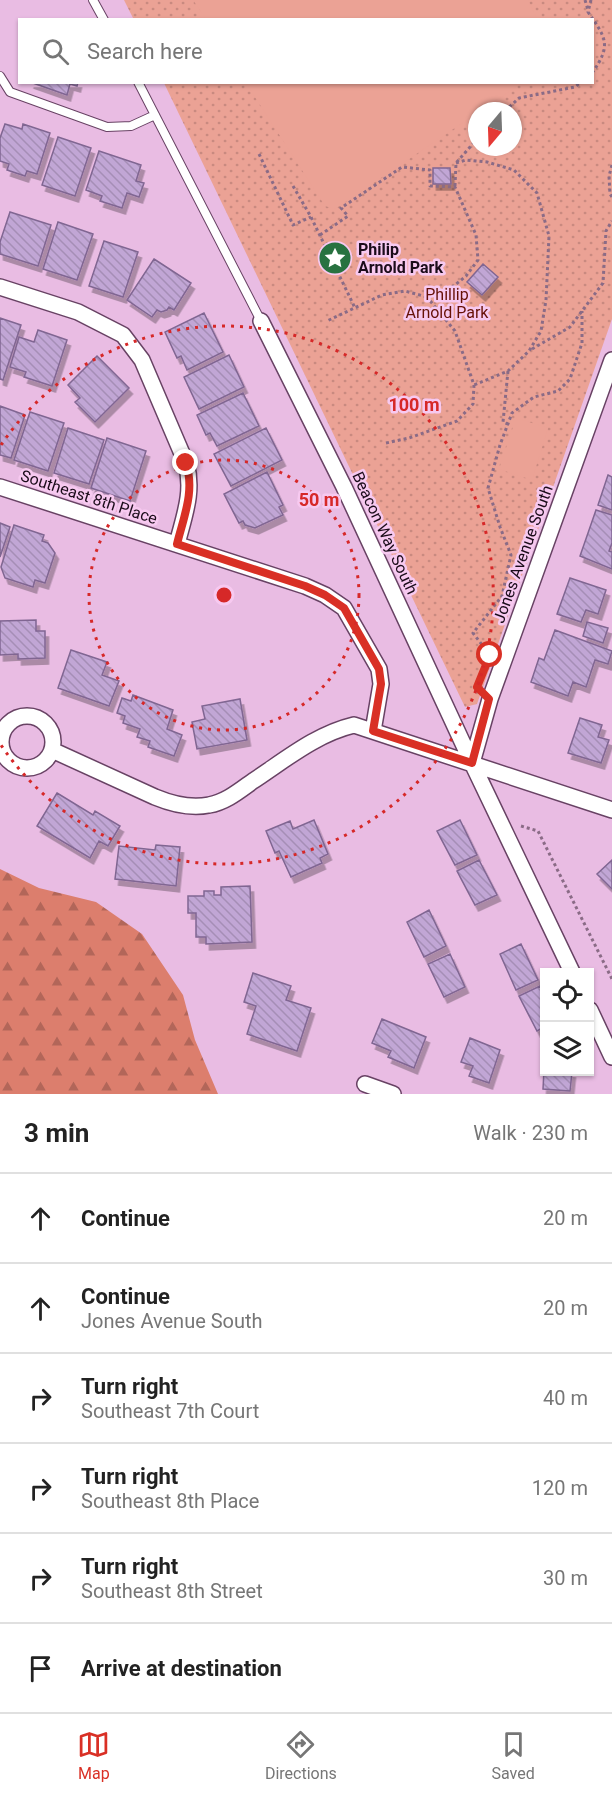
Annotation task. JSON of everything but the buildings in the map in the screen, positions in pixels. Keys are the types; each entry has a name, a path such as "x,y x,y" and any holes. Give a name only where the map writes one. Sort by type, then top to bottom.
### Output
{"street":[{"path":"0,287 78,312 100,322 123,335 142,360 191,478 190,492 177,544"},
{"name":"Beacon Way South","path":"261,321 344,487 570,968"},
{"name":"Jones Avenue South","path":"472,763 489,699 612,360"},
{"name":"Southeast 8th Place","path":"0,487 305,586 325,595 344,608 379,669 381,684 373,731"},
{"path":"52,750 154,797 191,807 209,805 229,798 315,740 334,730 354,725 612,810"},
{"path":"594,1019 612,1057"},
{"path":"365,1084 393,1094"}],"lane":[{"path":"93,0 103,18"},
{"path":"0,76 10,92 107,127 131,126 155,115"},
{"name":"Beacon Way South","path":"139,84 261,321"}],"path":[{"path":"585,0 592,18"},
{"path":"588,12 591,0"},
{"path":"594,20 606,37 605,58 594,71"},
{"path":"515,102 519,98 575,87 579,84"},
{"path":"327,321 382,295 405,291 427,297 449,290 466,276 478,260 476,235 455,187 456,163 468,149"},
{"path":"259,154 293,225 311,217"},
{"path":"456,163 466,160 487,162 514,170 537,193 549,236 546,300 541,331 530,349 507,371 474,385"},
{"path":"612,165 609,176 612,197"},
{"path":"320,235 348,216 341,208 402,167 430,170 430,186 455,187"},
{"path":"293,186 311,217 355,308"},
{"path":"530,349 570,327 603,282 606,262 606,231 612,221"},
{"path":"606,262 612,259"},
{"path":"386,443 409,438 458,421 473,404 474,385 455,332 427,297"},
{"path":"490,655 473,633 502,596 511,555 488,488 512,413 534,396 558,391 570,379 582,343 582,311"},
{"path":"507,371 502,422 508,424"},
{"path":"499,820 538,831 612,979"}],"green space":[{"name":"Phillip Arnold Park","path":"124,0 612,0 612,319 477,704 465,707 164,84 594,84 594,18 133,18"},
{"path":"193,0 528,0 537,18 205,18"},
{"path":"247,84 520,84 494,102 468,102 468,119 335,209 325,206"},
{"path":"516,418 548,428 532,480 499,469"},
{"path":"0,869 39,888 96,902 142,934 183,995 195,1040 218,1094 0,1094"}],"place":[{"name":"Philip Arnold Park","path":"335,258"}],"route":[{"path":"186,463 191,478 190,492 177,544 305,586 325,595 344,608 379,669 381,684 373,731 472,763 489,699 477,687 490,655"}]}
